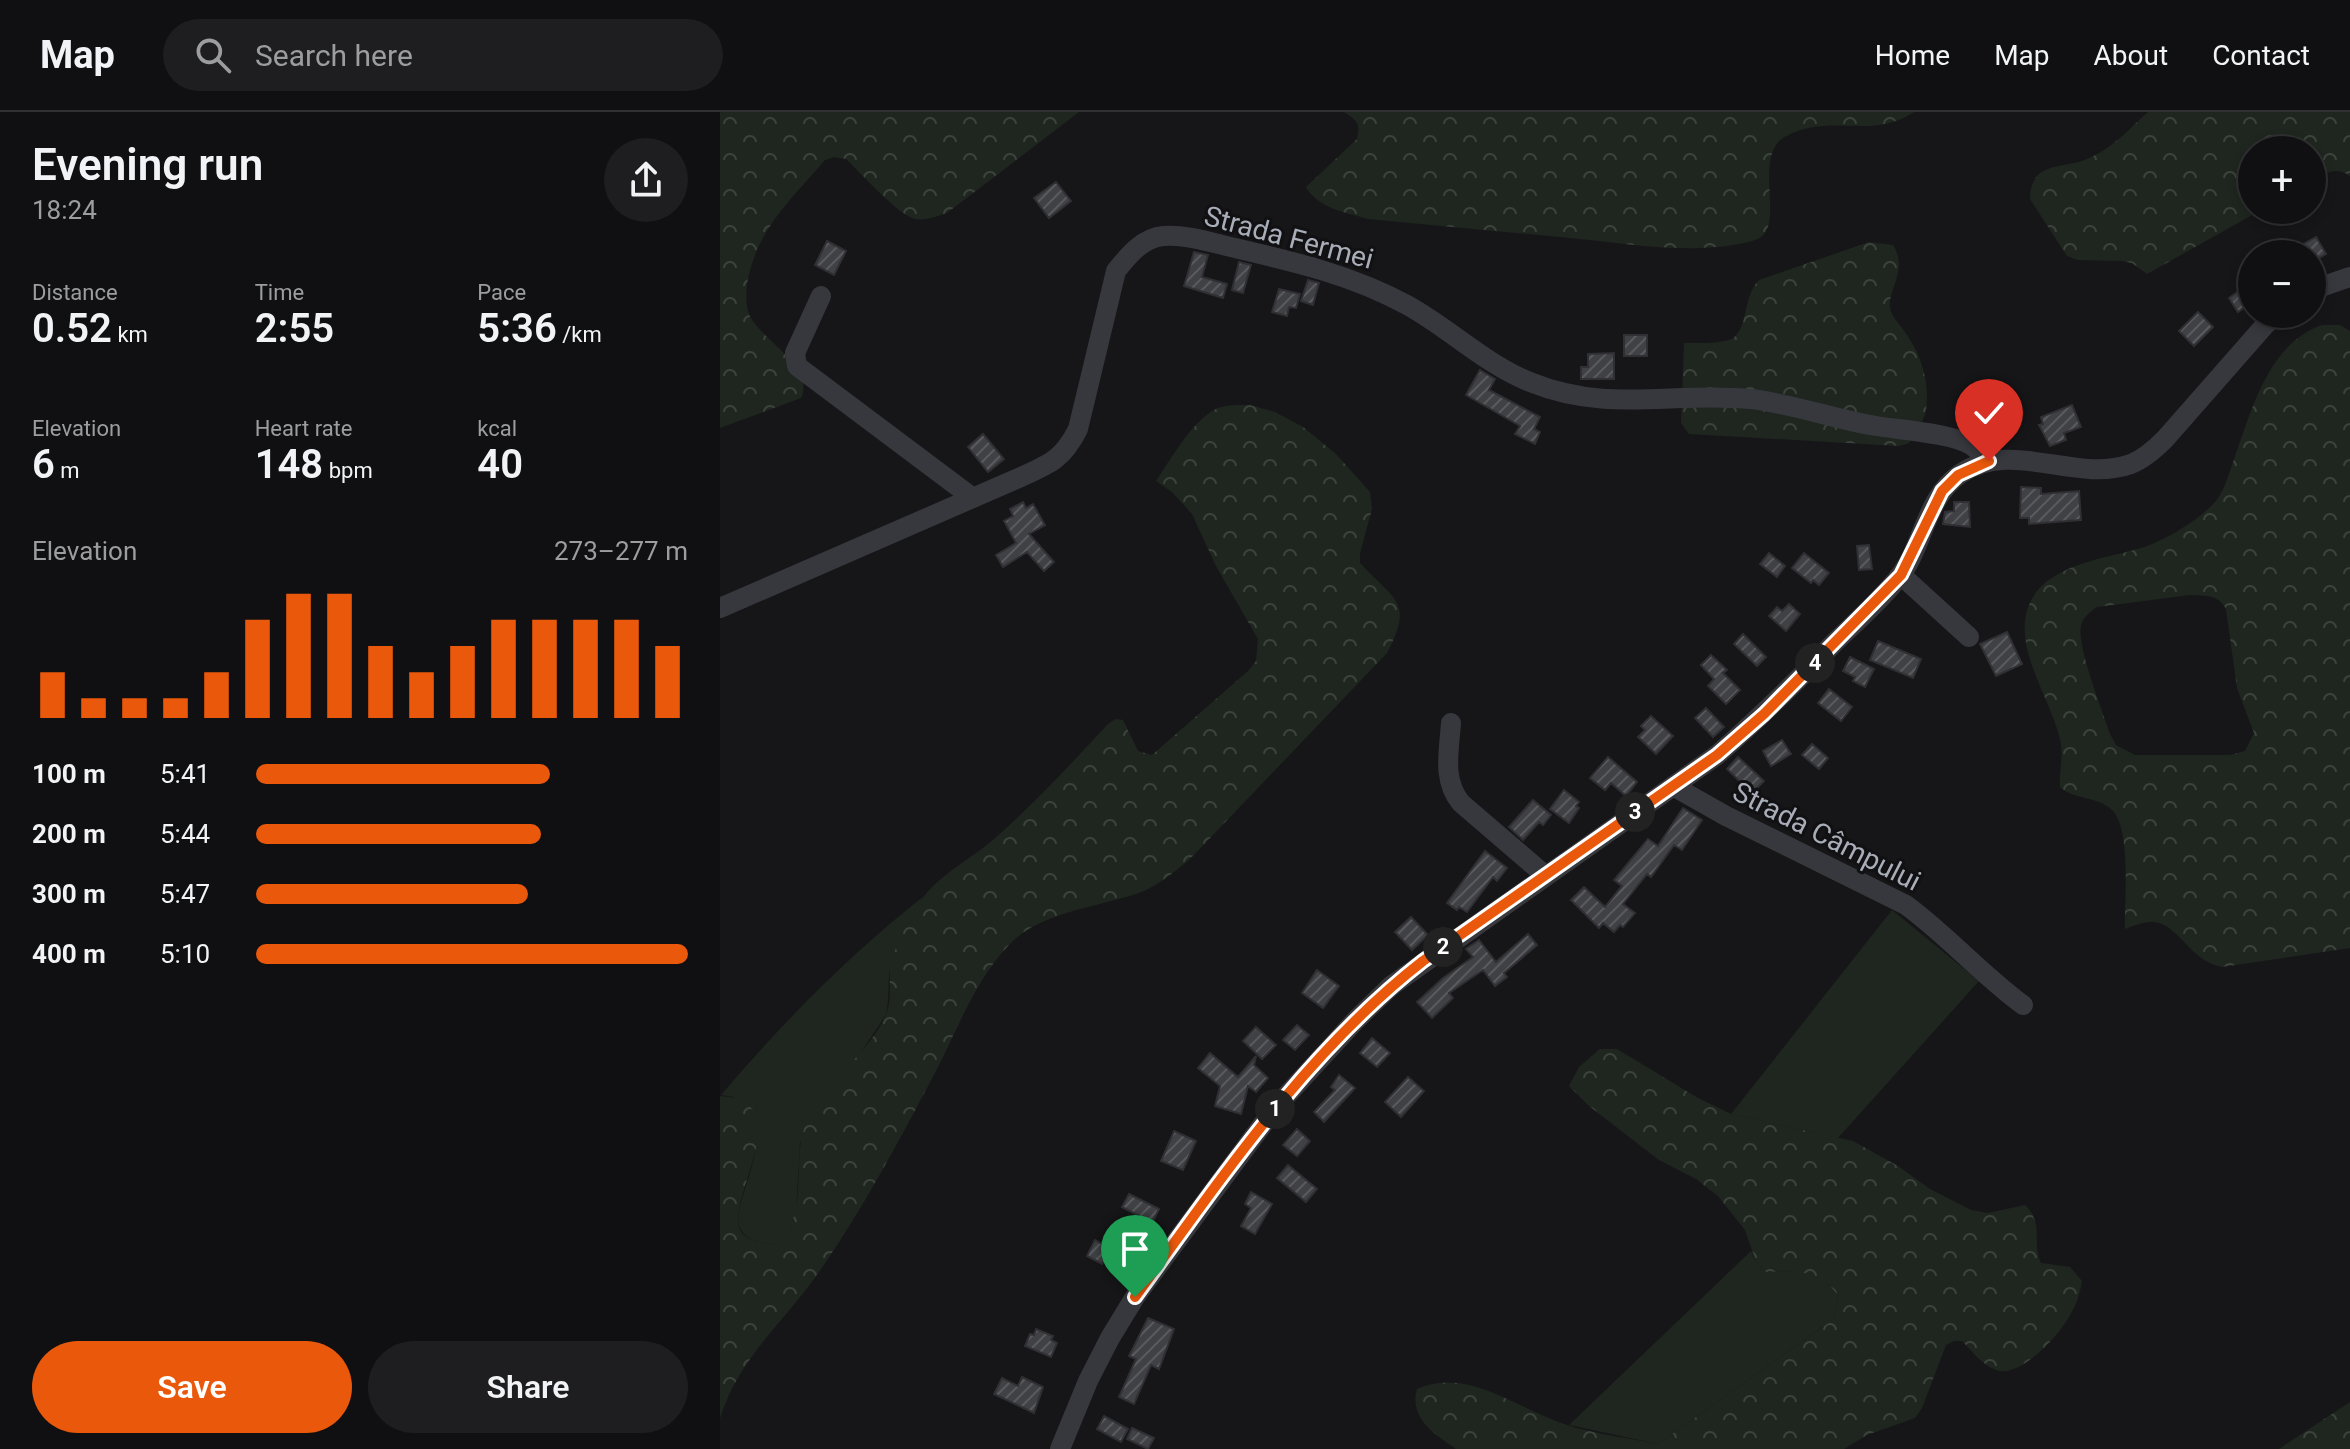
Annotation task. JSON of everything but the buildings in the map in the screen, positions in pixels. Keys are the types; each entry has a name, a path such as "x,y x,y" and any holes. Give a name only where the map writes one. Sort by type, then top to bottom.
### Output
{"street":[{"name":"Strada Fermei","path":"720,608 1051,464 1067,450 1078,429 1116,271 1129,254 1145,241 1163,236 1207,242 1346,276 1409,306 1525,381 1554,392 1614,401 1713,397 1753,400 1858,423 1955,439 1971,445 1989,461"},
{"path":"2326,285 2350,277"},
{"path":"821,296 795,353 797,366 973,498"},
{"path":"1060,1449 1088,1381 1135,1297 1275,1108 1391,986 1717,755 1764,714 1901,575 1942,491 1958,475 1989,461 2014,458 2097,469 2133,463 2165,439 2262,328"},
{"path":"1901,575 1969,637"},
{"path":"1451,723 1448,778 1452,792 1546,876"},
{"name":"Strada Câmpului","path":"1673,786 1738,822 1906,905 1933,925 1997,986 2023,1005"}],"green space":[{"path":"720,112 1079,112 947,213 927,219 915,219 899,210 846,159 834,157 825,160 788,201 764,236 752,263 747,289 747,306 755,324 801,375 801,398 720,428"},
{"path":"1344,112 1914,112 1882,125 1820,126 1786,136 1776,145 1771,157 1770,217 1761,237 1735,245 1691,248 1368,219 1333,209 1318,200 1306,187 1357,139 1357,123"},
{"path":"2148,112 2350,112 2350,176 2336,171 2326,173 2326,136 2238,136 2238,223 2147,274 2132,263 2078,260 2067,256 2030,199 2034,180 2043,171 2096,155"},
{"path":"1869,242 1893,245 1898,255 1891,312 1914,346 1926,382 1925,414 1909,443 1899,446 1689,434 1681,423 1684,343 1718,342 1735,336 1759,280"},
{"path":"2326,325 2340,325 2350,331 2350,948 2222,967 2202,958 2164,925 2147,922 2125,929 2125,849 2118,819 2106,806 2060,787 2061,744 2029,657 2025,622 2029,605 2038,590 2050,579 2082,564 2150,545 2194,520 2216,501 2264,382 2287,348 2303,334 2316,328 2326,328","holes":["2190,595 2215,598 2226,609 2237,688 2254,733 2245,751 2230,755 2135,755 2116,745 2110,734 2082,647 2081,625 2097,607"]},
{"path":"1250,405 1275,412 1303,427 1336,454 1370,492 1372,509 1360,563 1391,594 1400,612 1395,636 1387,653 1189,860 1173,873 1144,891 1038,924 1023,933 998,957 969,1004 864,1203 814,1279 749,1361 720,1418 720,1096 744,1102 756,1115 758,1134 738,1219 742,1233 753,1240 777,1245 786,1234 796,1208 800,1150 808,1119 817,1103 865,1047 885,1017 895,952 908,923 929,890 1008,826 1108,724 1116,719 1123,720 1138,751 1152,755 1256,661 1258,639 1216,566 1192,514 1172,492 1156,481 1181,443 1203,418 1221,407"},
{"path":"924,896 901,938 891,965 886,1015 800,1143 796,1212 787,1235 777,1245 748,1237 742,1231 739,1213 758,1132 733,1097 721,1095 818,990"},
{"path":"1892,910 1979,981 1838,1138 1731,1114"},
{"path":"1600,1049 1617,1049 1698,1098 1731,1114 1853,1141 1898,1166 1930,1189 1971,1210 1988,1213 2025,1205 2035,1219 2041,1263 2070,1267 2082,1281 2071,1313 2056,1335 2037,1354 2006,1371 1986,1365 1962,1341 1946,1345 1922,1408 1915,1418 1867,1435 1844,1449 1456,1449 1432,1431 1420,1417 1417,1389 1436,1383 1474,1386 1567,1425 1658,1444 1834,1319 1838,1296 1831,1287 1815,1276 1766,1272 1756,1262 1745,1230 1718,1196 1696,1179 1659,1160 1589,1106 1569,1086 1579,1067"},
{"path":"1751,1251 1766,1272 1806,1273 1831,1286 1838,1296 1834,1319 1658,1444 1569,1425"},
{"path":"2350,1402 2350,1449 2279,1449"}],"route":[{"path":"1135,1297 1275,1108 1355,1021 1391,986 1423,961 1717,755 1764,714 1901,575 1942,491 1958,475 1989,461"}]}
